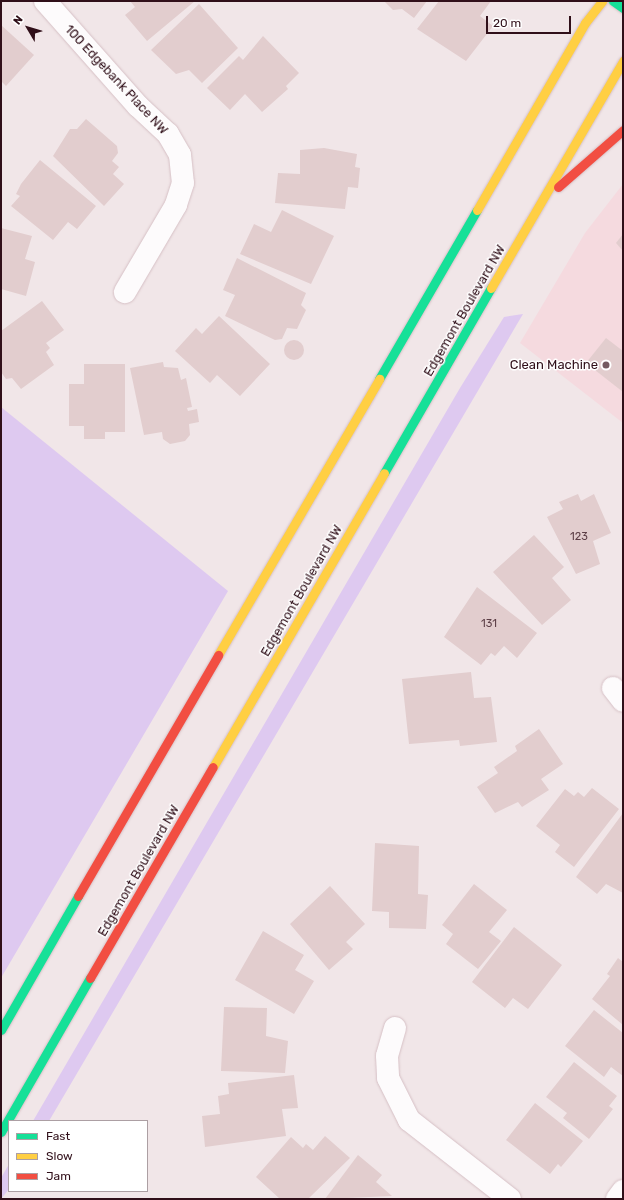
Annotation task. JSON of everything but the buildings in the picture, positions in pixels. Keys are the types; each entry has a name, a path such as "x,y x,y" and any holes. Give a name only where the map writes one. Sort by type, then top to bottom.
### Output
{"main road":[{"path":"1,1030 585,23 602,1"},
{"path":"613,1 623,8"},
{"name":"Edgemont Boulevard NW","path":"1,1132 547,197 623,61"},
{"path":"547,197 623,130"}],"street":[{"name":"100 Edgebank Place NW","path":"45,1 138,106 168,134 180,155 183,183 176,205 125,292"},
{"path":"395,1028 386,1056 388,1078 409,1120 510,1199"},
{"path":"616,1199 623,1191"}],"shaded area":[{"path":"623,184 623,423 520,343 585,233"},
{"path":"523,314 50,1120 34,1120 460,388 504,317"},
{"path":"1,407 228,591 1,978"},
{"path":"8,1166 8,1190 1,1199 1,1178"}],"traffic: fast":[{"path":"613,1 623,8"},
{"path":"379,379 477,210"},
{"path":"384,473 491,288"},
{"path":"1,1030 78,896"},
{"path":"1,1132 90,978"}],"traffic: slow":[{"path":"477,210 585,23 602,1"},
{"path":"491,288 623,61"},
{"path":"218,655 379,379"},
{"path":"213,767 384,473"}],"traffic: jam":[{"path":"558,187 623,130"},
{"path":"78,896 218,655"},
{"path":"90,978 213,767"}],"place":[{"name":"Clean Machine","path":"606,365"}]}
